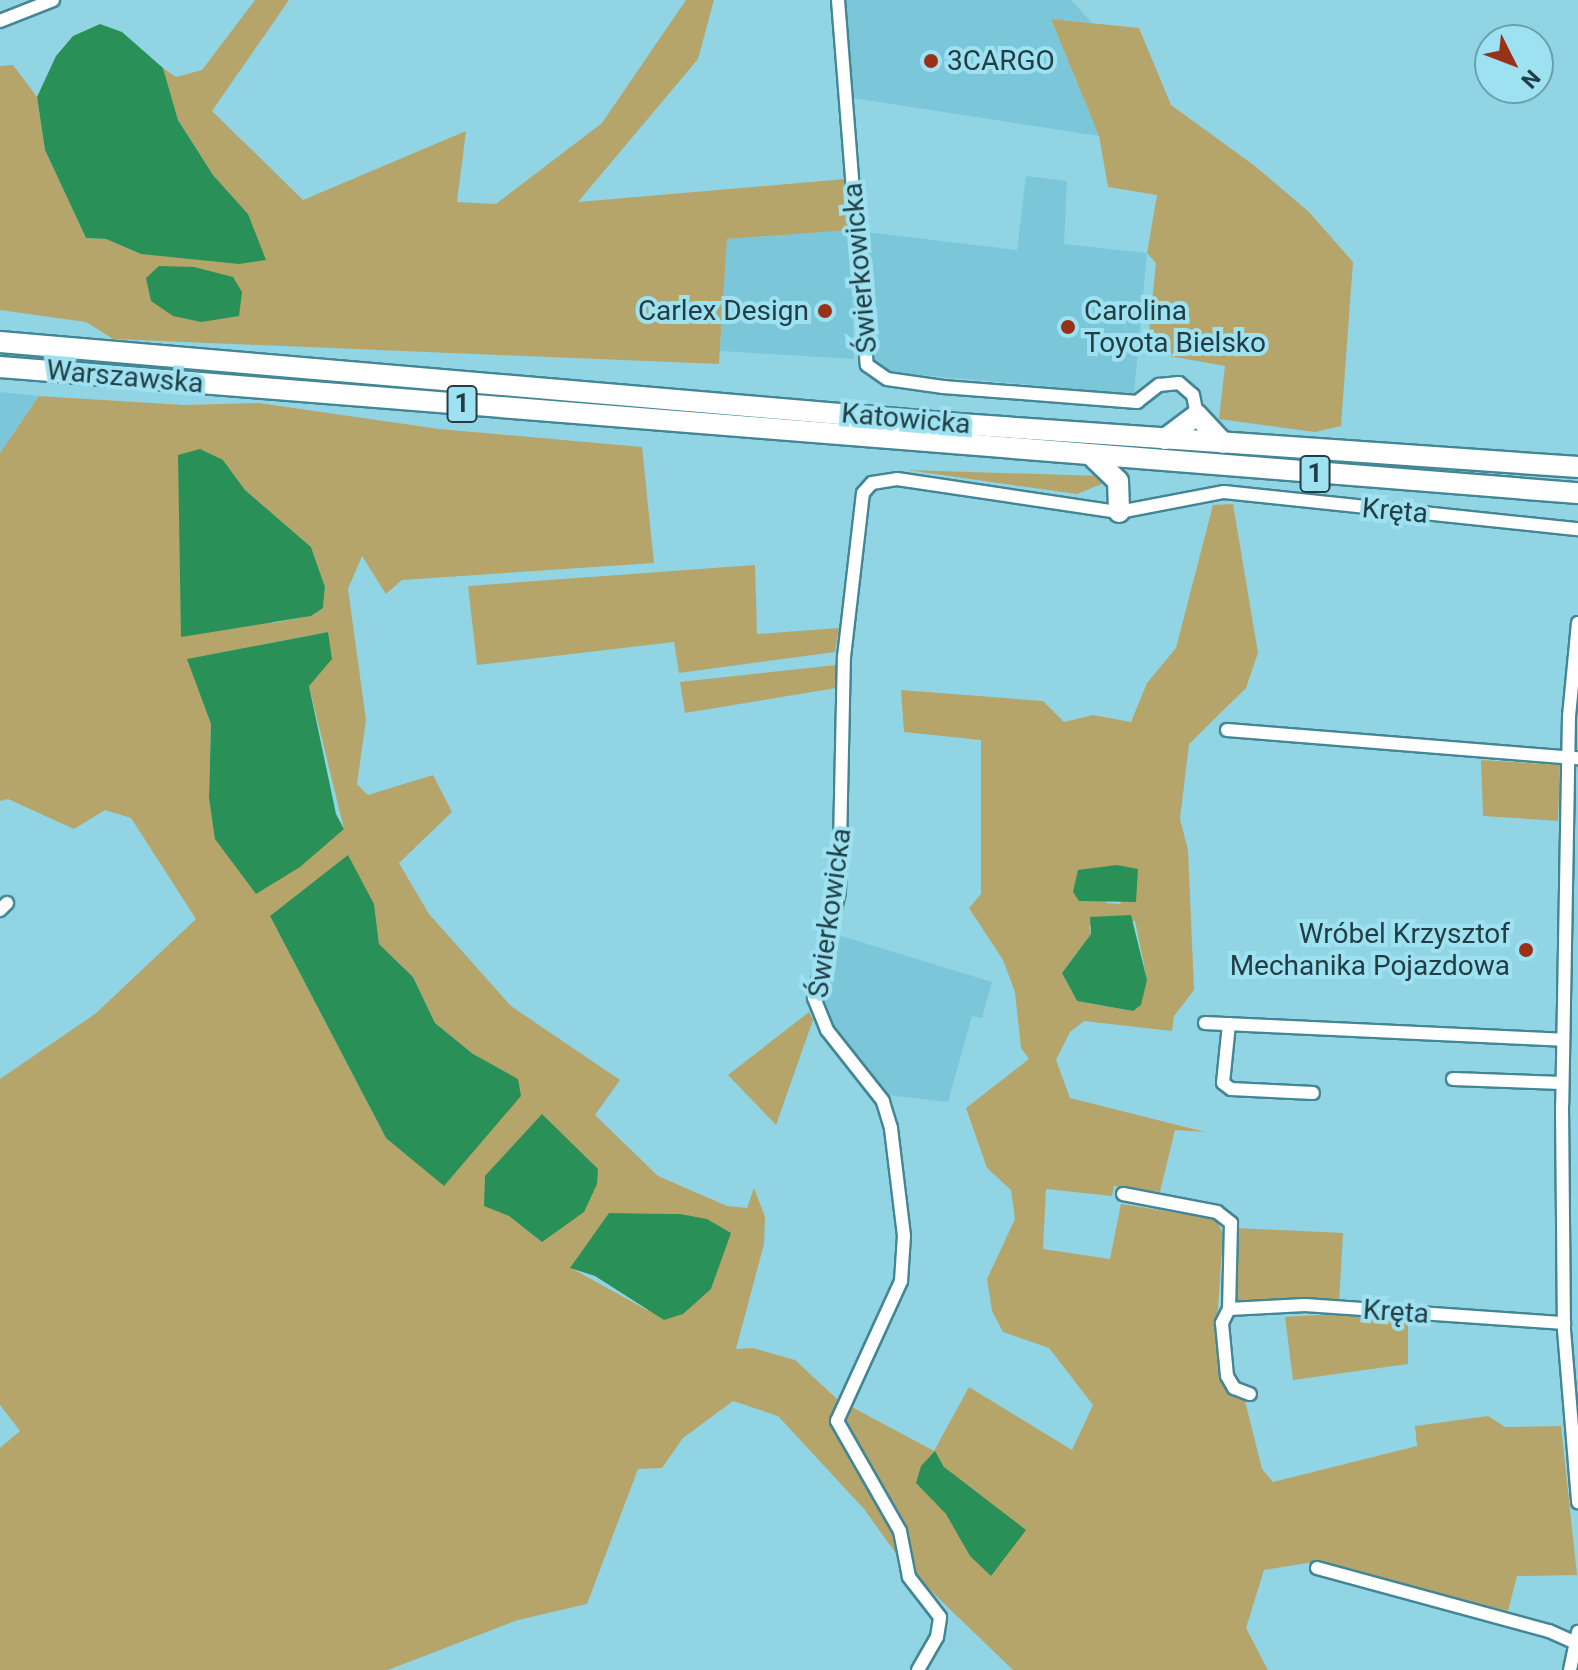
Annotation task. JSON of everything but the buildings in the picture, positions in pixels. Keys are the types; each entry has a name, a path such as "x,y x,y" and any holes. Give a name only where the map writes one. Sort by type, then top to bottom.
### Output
{"main road":[{"name":"Warszawska","path":"0,342 235,360"},
{"name":"Katowicka","path":"235,360 1165,439 1578,467"},
{"name":"Warszawska","path":"0,367 250,387"},
{"name":"Katowicka","path":"250,387 1578,493"},
{"path":"1165,439 1197,415 1223,443"},
{"path":"1092,456 1118,481 1119,512"}],"street":[{"path":"0,21 53,0"},
{"name":"Świerkowicka","path":"838,0 867,365 887,379 943,387 1137,402 1159,385 1179,383 1193,395 1197,415"},
{"name":"Świerkowicka","path":"918,1670 937,1637 940,1617 909,1577 900,1531 837,1421 901,1281 904,1236 891,1128 883,1101 827,1030 814,998 839,892 843,682 858,505 872,483 897,479 1119,512"},
{"name":"Kręta","path":"1119,512 1224,492 1578,529"},
{"path":"1578,623 1572,955 1562,1040 1564,1327 1578,1502"},
{"path":"1227,730 1574,758"},
{"path":"1205,1023 1562,1040"},
{"path":"1229,1024 1223,1083 1231,1089 1313,1093"},
{"path":"1453,1079 1562,1083"},
{"path":"1123,1194 1217,1212 1231,1223 1229,1309 1222,1323 1227,1376 1234,1388 1250,1394"},
{"name":"Kręta","path":"1229,1309 1305,1305 1578,1330"},
{"path":"1317,1568 1578,1640 1570,1670"}],"shaded area":[{"path":"255,0 289,0 212,111 303,200 466,131 457,202 496,204 602,123 686,0 714,0 698,59 578,202 845,179 852,230 727,239 719,364 113,339 86,322 0,310 0,66 13,65 37,97 45,150 86,238 106,239 141,254 248,214 213,175 178,120 163,68 176,77 202,70"},
{"path":"845,0 1071,0 1092,23 1051,19 1099,136 853,98"},
{"path":"1051,19 1139,28 1171,105 1255,166 1309,212 1353,262 1341,426 1315,432 1219,419 1225,366 1147,352 1156,263 1147,253 1157,195 1108,187 1099,136"},
{"path":"100,24 122,32 163,68 178,120 213,175 248,214 266,260 239,264 141,254 106,239 86,238 45,150 37,97 56,56 73,36"},
{"path":"1026,176 1067,181 1064,244 1147,253 1134,394 886,372 874,360 866,232 1017,250"},
{"path":"852,230 854,359 720,351 727,239"},
{"path":"159,266 194,267 233,277 242,292 239,316 201,322 173,316 151,301 146,278"},
{"path":"0,392 39,396 0,453"},
{"path":"39,396 184,405 259,403 439,429 642,447 654,563 402,580 386,594 362,556 348,589 366,720 357,784 368,795 433,775 452,812 399,863 429,914 511,1006 620,1080 595,1115 658,1176 727,1206 747,1208 754,1188 765,1217 764,1244 736,1349 752,1348 795,1360 837,1399 934,1451 969,1387 1072,1450 1093,1405 1049,1348 1003,1332 992,1311 987,1279 1015,1219 1011,1190 987,1168 966,1108 1029,1059 1021,1048 1015,992 1003,960 969,908 981,894 981,740 904,732 901,690 1043,701 1064,722 1093,715 1131,722 1147,683 1176,648 1213,505 1233,504 1258,653 1246,688 1189,744 1180,819 1188,850 1194,990 1174,1016 1172,1031 1084,1021 1070,1032 1056,1060 1070,1098 1205,1132 1175,1130 1160,1192 1114,1186 1112,1196 1046,1189 1043,1249 1110,1259 1121,1204 1216,1219 1223,1234 1216,1338 1220,1370 1241,1385 1262,1469 1273,1482 1417,1446 1415,1426 1488,1416 1505,1427 1561,1426 1577,1575 1517,1576 1508,1611 1314,1562 1264,1570 1246,1628 1268,1670 1013,1670 905,1566 864,1509 778,1416 733,1401 683,1438 662,1468 638,1469 587,1604 518,1620 388,1670 0,1670 0,1448 20,1431 0,1405 0,1079 95,1014 196,919 131,818 105,810 74,829 8,799 0,801 0,453","holes":["223,460 245,490 311,547 325,587 323,608 311,616 273,623 179,522 179,496","328,632 320,668 309,686 344,829 209,798 211,724 188,659","348,856 374,904 379,944 413,977 435,1023 473,1054 386,1138 270,916","1117,865 1138,870 1120,904 1106,903","1135,921 1147,980 1133,1011 1077,1001 1062,973 1091,934 1089,926","542,1114 557,1130 542,1242 509,1216","609,1213 680,1214 730,1233 711,1289 647,1310 571,1268","935,1452 944,1467 970,1556 947,1514 916,1483"]},
{"path":"200,449 223,460 245,490 311,547 325,587 323,608 311,616 181,637 178,455"},
{"path":"907,470 1104,476 1104,483 1077,494"},
{"path":"755,565 757,634 839,628 835,652 679,673 674,642 477,665 468,586"},
{"path":"328,632 332,659 309,686 336,814 344,829 300,867 256,894 215,839 209,798 211,724 187,659"},
{"path":"836,665 836,688 685,713 680,682"},
{"path":"1481,760 1560,765 1558,821 1483,816"},
{"path":"348,855 374,904 379,944 413,977 435,1023 473,1054 518,1079 521,1096 444,1186 386,1138 270,916"},
{"path":"1117,865 1138,869 1136,902 1079,901 1073,892 1078,870"},
{"path":"1131,915 1147,980 1141,1005 1133,1011 1077,1001 1062,973 1091,934 1090,917"},
{"path":"835,934 992,982 982,1018 972,1016 948,1102 887,1095 832,1027 818,1005"},
{"path":"809,1012 813,1020 776,1125 728,1075"},
{"path":"542,1114 598,1169 597,1184 584,1212 542,1242 509,1216 484,1206 485,1176"},
{"path":"609,1213 680,1214 707,1219 731,1233 711,1289 683,1314 664,1320 595,1276 570,1268"},
{"path":"1237,1228 1343,1233 1339,1303 1234,1303"},
{"path":"1335,1314 1408,1320 1408,1364 1293,1380 1285,1317"},
{"path":"935,1451 944,1467 1026,1530 991,1576 970,1556 946,1514 916,1483 921,1466"}],"place":[{"name":"3CARGO","path":"931,61"},
{"name":"Carlex Design","path":"825,311"},
{"name":"Carolina Toyota Bielsko","path":"1068,327"},
{"name":"Wróbel Krzysztof Mechanika Pojazdowa","path":"1526,950"}]}
